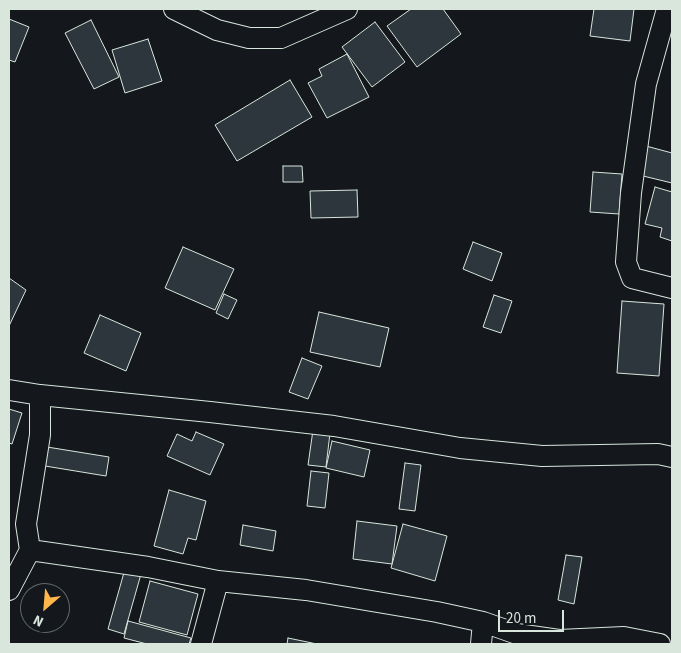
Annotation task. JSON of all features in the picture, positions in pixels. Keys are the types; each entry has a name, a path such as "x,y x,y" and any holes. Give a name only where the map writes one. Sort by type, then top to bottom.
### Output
{"street":[{"path":"174,9 217,30 249,38 281,38 347,9"},
{"path":"667,9 646,84 631,193 626,262 632,278 672,288"},
{"path":"9,390 40,395 334,426 460,448 573,457 658,454 672,457"},
{"path":"9,590 30,550 26,524 40,435 40,395"},
{"path":"30,550 148,567 218,581 306,590 438,612 483,622 517,634 560,640 624,637 660,644"},
{"path":"200,644 218,581"},
{"path":"481,644 483,622"}],"building":[{"path":"411,9 443,9 461,34 417,67 387,26"},
{"path":"594,9 634,9 630,41 590,36"},
{"path":"9,19 29,27 15,62 9,60"},
{"path":"91,20 119,77 94,89 65,33"},
{"path":"375,22 405,62 372,87 342,47"},
{"path":"148,39 162,81 125,93 112,50"},
{"path":"347,54 369,97 327,118 308,83 322,76 319,69"},
{"path":"290,80 312,117 237,161 215,125"},
{"path":"646,146 672,153 672,183 639,175"},
{"path":"283,166 302,166 303,182 283,182"},
{"path":"593,172 622,174 619,214 590,212"},
{"path":"655,187 672,192 672,241 660,237 662,228 645,224"},
{"path":"357,190 358,217 311,218 310,191"},
{"path":"473,242 502,253 492,281 463,269"},
{"path":"183,247 234,269 215,310 165,288"},
{"path":"9,278 26,290 9,326"},
{"path":"224,294 237,300 228,319 216,313"},
{"path":"494,295 512,301 501,333 483,327"},
{"path":"622,301 664,304 659,376 617,373"},
{"path":"319,312 389,328 380,367 310,352"},
{"path":"100,315 141,333 126,371 84,353"},
{"path":"302,358 322,366 308,399 289,392"},
{"path":"9,409 22,413 12,444 9,443"},
{"path":"313,430 330,433 326,467 308,465"},
{"path":"196,432 224,444 210,475 167,456 177,434 192,441"},
{"path":"332,441 370,450 364,477 326,468"},
{"path":"47,447 109,457 106,476 45,466"},
{"path":"405,463 421,465 415,511 399,509"},
{"path":"311,471 329,473 325,508 307,506"},
{"path":"169,490 206,501 196,540 188,538 183,554 154,546"},
{"path":"357,521 397,526 392,564 353,559"},
{"path":"403,524 447,536 435,581 391,568"},
{"path":"243,525 276,531 273,551 240,545"},
{"path":"566,555 582,557 574,604 558,600"},
{"path":"125,569 141,574 124,634 108,629"},
{"path":"150,581 198,594 187,635 139,622"},
{"path":"128,621 191,638 189,644 147,644 124,638"},
{"path":"288,638 317,644 287,644"}]}
